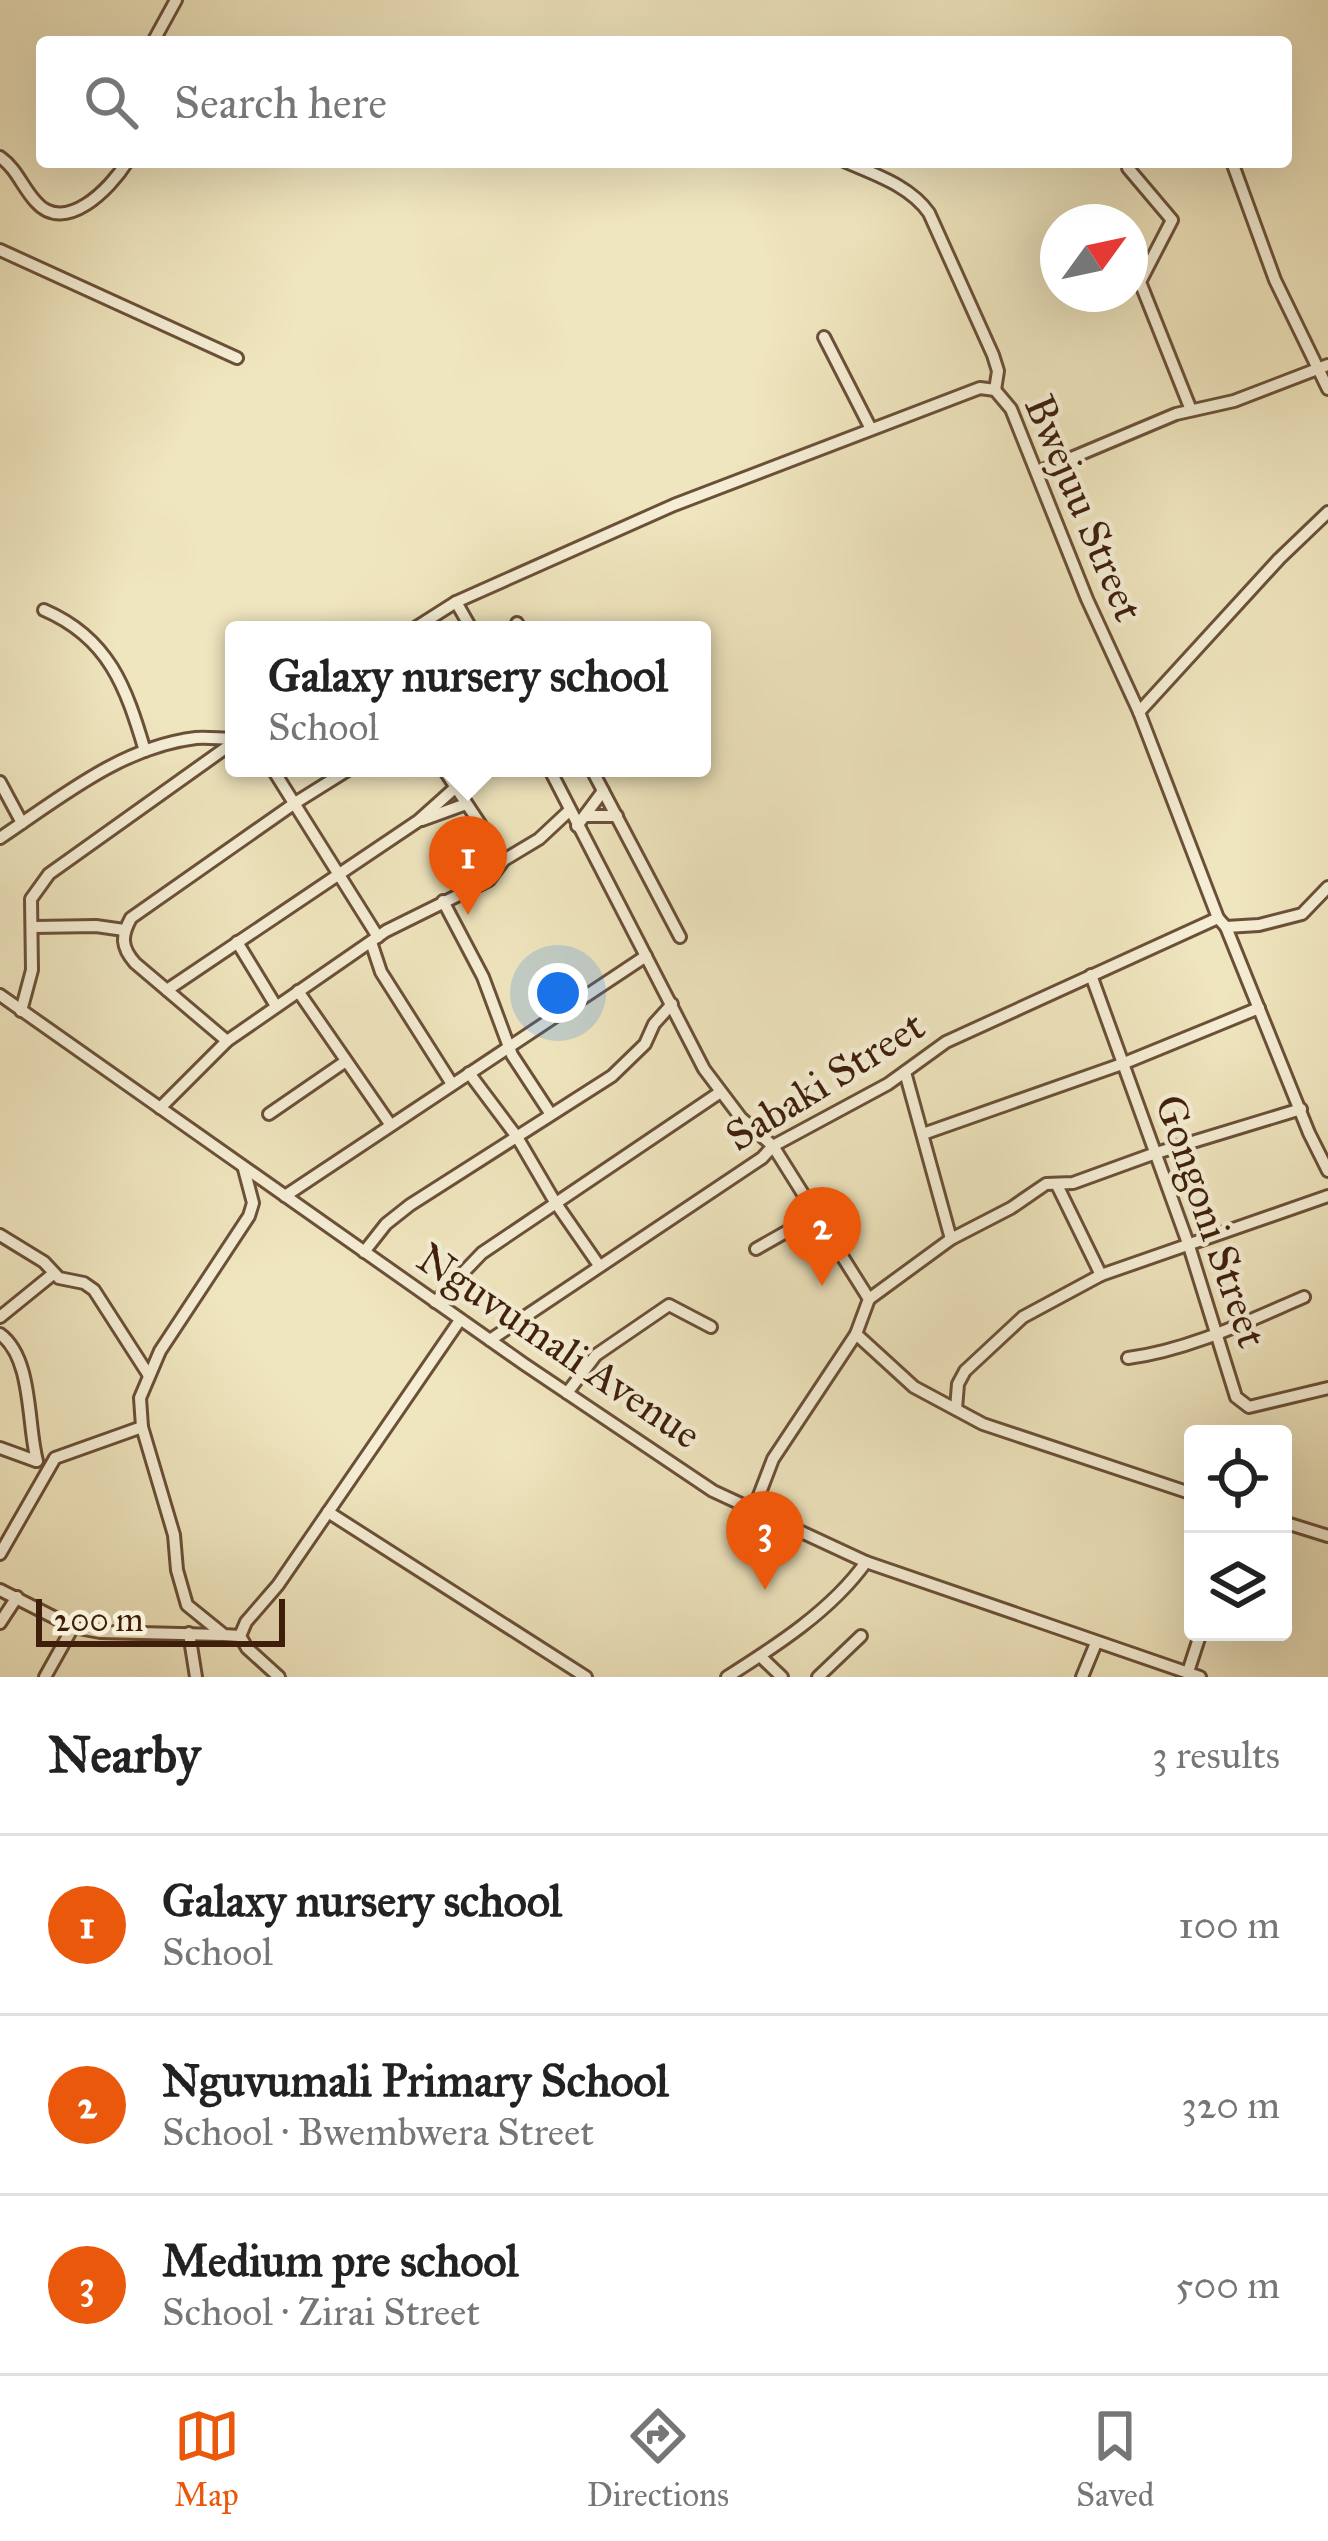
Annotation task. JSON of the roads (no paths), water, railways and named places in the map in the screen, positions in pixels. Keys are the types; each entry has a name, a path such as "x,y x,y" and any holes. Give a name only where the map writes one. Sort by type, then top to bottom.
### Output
{"street":[{"path":"156,36 176,0"},
{"path":"0,157 48,214 66,216 87,203 121,168"},
{"path":"860,168 894,183 929,213 993,355 998,371 995,390"},
{"path":"1128,168 1172,220 1140,282 1191,410"},
{"path":"1234,168 1275,280 1325,368 1328,389"},
{"path":"0,250 238,358"},
{"path":"824,337 871,429"},
{"path":"1038,472 1191,410 1234,401 1325,368"},
{"name":"Bwejuu Street","path":"426,621 456,602 674,505 980,388 995,390 1011,409 1327,1164"},
{"path":"1139,712 1328,512"},
{"path":"456,602 467,621"},
{"path":"44,610 74,623 106,656 129,698 145,751"},
{"path":"0,838 65,792 145,751 198,738 225,740"},
{"path":"21,1011 32,970 32,899 49,874 225,747"},
{"path":"278,777 375,939 381,972 452,1084"},
{"path":"227,1041 126,952 124,930 131,918 336,777"},
{"path":"449,777 504,860"},
{"path":"553,777 581,821 719,1093 773,1146 869,1299"},
{"path":"596,777 680,937"},
{"path":"0,782 22,823"},
{"path":"166,990 418,821 456,787"},
{"path":"581,821 603,790"},
{"path":"418,821 466,804"},
{"path":"160,1108 227,1041 375,939 489,880 504,860 538,839 570,810"},
{"path":"581,821 617,816"},
{"name":"Sabaki Street","path":"490,1340 762,1159 773,1146 904,1072 946,1042 1091,975 1222,922 1259,925 1302,914 1328,887"},
{"path":"443,901 477,964 512,1055 550,1113"},
{"path":"34,927 124,930"},
{"path":"237,942 276,1006"},
{"path":"286,1196 646,956"},
{"name":"Gongoni Street","path":"1091,975 1189,1246 1236,1397 1250,1407 1328,1388"},
{"path":"298,991 390,1124"},
{"name":"Nguvumali Avenue","path":"0,994 435,1302 713,1491 866,1562 1194,1674"},
{"path":"364,1252 386,1224 410,1205 612,1076 645,1044 652,1027 672,1004"},
{"path":"923,1133 1122,1064 1259,1008"},
{"path":"268,1114 346,1061"},
{"path":"904,1072 952,1239"},
{"path":"469,1073 517,1137 598,1264"},
{"path":"435,1302 482,1253 719,1093"},
{"path":"753,1510 773,1459 856,1334 869,1299 952,1239 1011,1208 1034,1189 1073,1183 1301,1109"},
{"path":"224,1635 187,1605 174,1535 142,1427 140,1398 160,1351 249,1216 253,1204 242,1166"},
{"path":"1058,1185 1101,1275"},
{"path":"956,1409 958,1384 965,1371 1015,1324 1101,1275 1328,1196"},
{"path":"756,1249 816,1215"},
{"path":"0,1235 44,1262 53,1274 94,1290 148,1374"},
{"path":"0,1317 53,1274"},
{"path":"1128,1358 1216,1334 1304,1297"},
{"path":"567,1393 596,1355 669,1305 710,1327"},
{"path":"279,1677 247,1648 241,1636 246,1622 278,1585 460,1319"},
{"path":"0,1334 9,1341 26,1383 28,1430 43,1463"},
{"path":"856,1334 914,1387 983,1424 1184,1491"},
{"path":"130,1349 160,1351"},
{"path":"0,1554 43,1463 142,1427"},
{"path":"0,1448 43,1463"},
{"path":"328,1512 586,1677"},
{"path":"1292,1525 1328,1536"},
{"path":"727,1677 849,1586 866,1562"},
{"path":"0,1590 73,1627 241,1636"},
{"path":"0,1623 17,1597"},
{"path":"45,1677 73,1627"},
{"path":"189,1633 196,1677"},
{"path":"818,1677 861,1636"},
{"path":"1194,1674 1200,1641"},
{"path":"1082,1677 1096,1643"},
{"path":"760,1656 782,1677"}],"place":[{"name":"Galaxy nursery school","path":"468,915"},
{"name":"Nguvumali Primary School","path":"822,1286"},
{"name":"Medium pre school","path":"765,1590"}]}
